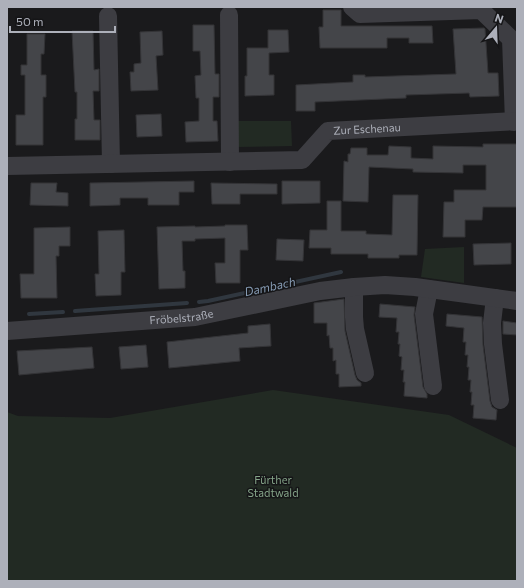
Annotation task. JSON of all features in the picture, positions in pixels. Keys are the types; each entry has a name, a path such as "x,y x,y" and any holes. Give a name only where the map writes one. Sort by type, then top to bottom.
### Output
{"street":[{"path":"352,7 360,14 481,9 511,39 516,121"},
{"path":"229,15 230,162"},
{"path":"108,16 111,164"},
{"name":"Zur Eschenau","path":"7,166 302,160 328,131 516,121"},
{"name":"Fröbelstraße","path":"7,330 195,317 320,291 385,285 415,286 517,301"},
{"path":"354,287 355,329 365,373"},
{"path":"429,289 424,314 433,386"},
{"path":"495,298 492,323 493,344 500,400"}],"green space":[{"path":"237,121 291,121 292,146 237,147"},
{"path":"464,247 464,283 421,277 425,249"},
{"name":"Fürther Stadtwald","path":"273,390 449,415 517,448 517,581 7,581 7,412 18,416 110,418"}],"building":[{"path":"323,10 341,10 341,26 432,26 433,43 409,43 409,38 387,38 387,48 320,48 319,27 323,27"},
{"path":"193,25 214,25 215,74 219,74 219,97 213,97 213,121 217,121 218,141 186,142 185,122 199,121 199,98 196,98 195,76 201,75 200,51 193,51"},
{"path":"484,28 488,73 498,73 499,96 470,97 469,93 406,95 406,98 315,102 315,111 296,111 296,85 353,82 353,75 365,75 365,77 456,74 453,29"},
{"path":"268,30 288,30 289,52 269,53 269,75 274,75 274,95 245,96 247,48 268,48"},
{"path":"72,31 93,31 94,70 99,69 99,91 93,91 94,120 100,120 100,140 75,140 77,92 75,92"},
{"path":"162,31 163,55 156,56 158,90 131,91 130,72 134,72 134,64 141,63 140,32"},
{"path":"27,34 45,34 44,54 41,54 41,75 46,75 46,97 43,97 43,145 16,145 16,115 25,115 25,75 21,75 21,65 27,65"},
{"path":"161,114 162,136 137,137 136,115"},
{"path":"483,144 517,144 517,207 483,207 482,220 465,220 465,237 443,237 444,202 454,202 454,190 486,190 486,165 463,165 463,173 413,172 413,169 369,167 368,202 343,201 344,161 348,162 348,154 350,154 351,148 367,148 367,155 388,155 389,146 411,147 411,158 433,159 433,146 483,147"},
{"path":"194,181 194,192 179,192 179,205 148,205 148,198 120,198 120,205 90,206 90,183"},
{"path":"282,181 320,181 320,203 282,204"},
{"path":"31,183 57,183 56,192 68,193 68,206 30,205"},
{"path":"211,183 277,184 277,194 240,194 240,204 212,204"},
{"path":"393,195 418,195 417,255 399,255 399,258 368,258 368,254 331,254 331,248 309,248 310,230 327,230 327,201 341,201 341,231 366,231 366,234 392,235"},
{"path":"247,225 248,250 240,250 240,283 216,283 215,263 225,263 225,238 195,239 195,241 182,241 185,288 159,289 157,227"},
{"path":"70,227 70,246 59,246 59,256 56,256 57,298 21,298 20,274 34,274 34,228"},
{"path":"124,230 125,272 121,272 121,295 96,296 95,274 99,274 98,231"},
{"path":"277,239 304,240 303,261 276,260"},
{"path":"511,243 511,264 474,265 473,244"},
{"path":"344,299 345,331 355,375 357,380 361,383 361,386 339,387 339,374 336,374 336,360 333,361 333,348 330,348 329,335 327,336 327,323 314,323 314,303"},
{"path":"380,304 415,307 414,315 423,387 427,394 427,398 404,396 404,370 401,370 402,357 399,356 399,332 396,332 397,318 379,317"},
{"path":"447,314 482,317 483,345 490,401 492,407 497,410 496,420 473,418 474,405 471,405 471,380 468,380 468,355 465,355 466,342 463,342 464,328 446,326"},
{"path":"503,321 517,323 517,335 503,334"},
{"path":"270,324 271,346 239,348 240,361 169,368 167,342 248,333 248,326"},
{"path":"146,345 148,367 121,369 119,347"},
{"path":"92,347 94,368 19,375 17,351"}],"waterway":[{"name":"Dambach","path":"199,302 341,272"},
{"name":"Dambach","path":"75,311 187,303"},
{"name":"Dambach","path":"29,314 63,312"}]}
